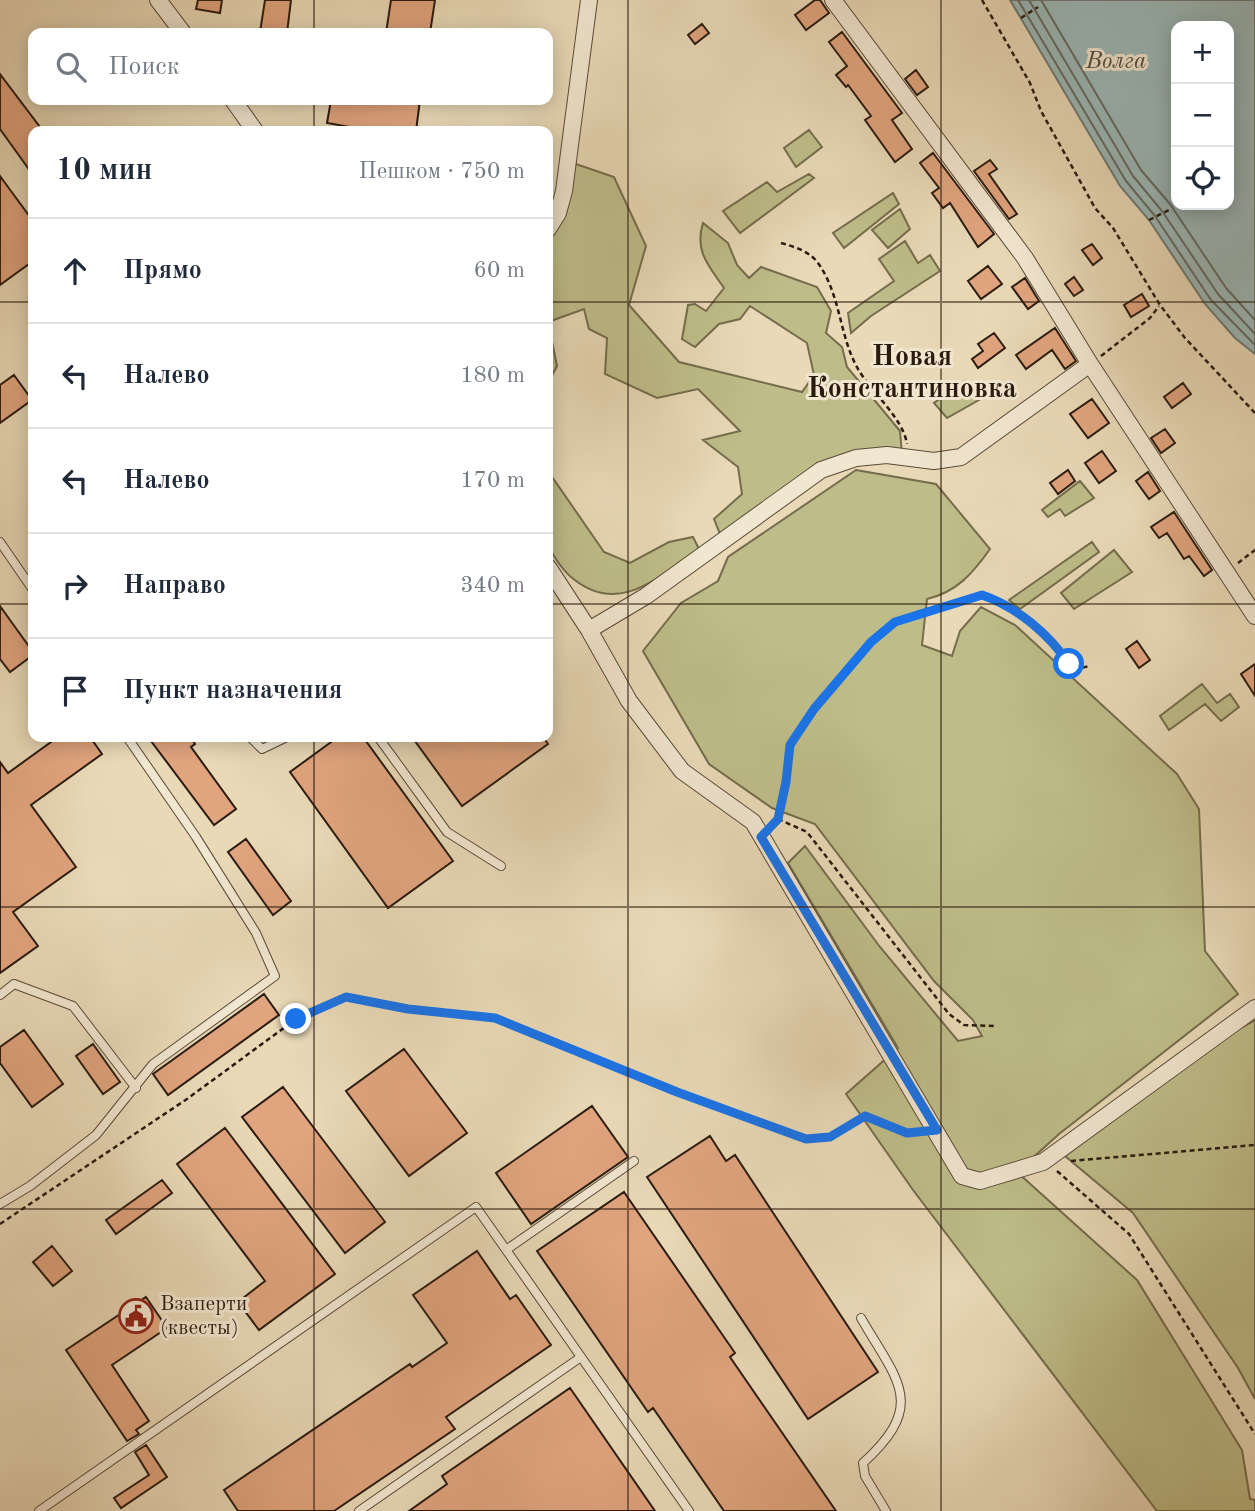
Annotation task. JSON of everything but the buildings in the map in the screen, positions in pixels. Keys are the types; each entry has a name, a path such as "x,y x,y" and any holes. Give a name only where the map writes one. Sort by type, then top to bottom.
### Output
{"street":[{"path":"158,0 179,28"},
{"path":"553,221 564,191 589,0"},
{"path":"833,0 1025,258 1090,364 1255,616"},
{"path":"237,105 252,126"},
{"path":"589,630 646,596 821,470 856,458 887,455 952,460 975,450 1090,364"},
{"path":"553,575 589,630 629,701 682,771 752,822 962,1176 980,1181 1043,1162 1255,1008"}],"lane":[{"path":"0,542 28,583"},
{"path":"0,1204 30,1186 96,1135 153,1064 275,976 250,923 196,836 130,742"},
{"path":"255,742 262,749 276,742"},
{"path":"382,742 447,832 501,866"},
{"path":"0,995 14,984 73,1006 136,1088"},
{"path":"506,1250 634,1161"},
{"path":"39,1511 476,1207 689,1511"},
{"path":"861,1318 899,1385 902,1410 898,1422 863,1463 865,1476 886,1511"},
{"path":"359,1511 581,1357"}],"path":[{"path":"982,0 1030,83 1041,111 1095,208 1130,253 1160,305 1185,338 1255,413"},
{"path":"1021,18 1038,7"},
{"path":"1149,220 1171,209"},
{"path":"781,243 808,253 821,268 840,309 856,366 877,398 905,430 909,458"},
{"path":"1090,364 1150,318 1160,305"},
{"path":"1226,572 1255,550"},
{"path":"761,837 778,819 790,745 814,709 871,642 895,622 982,595 1017,612 1076,670 1090,666"},
{"path":"778,819 807,832 949,1014 964,1024 997,1026"},
{"path":"0,1224 187,1099 296,1019 346,997 408,1009 495,1018 652,1083 806,1139 830,1137 865,1116 907,1133 937,1130"},
{"path":"1043,1162 1255,1145"},
{"path":"1043,1162 1129,1234 1255,1434"}],"shaded area":[{"path":"809,130 822,147 796,167 784,148"},
{"path":"573,163 614,177 646,246 629,305 679,362 802,392 814,375 807,343 750,306 740,319 719,324 695,347 682,339 688,305 695,304 706,311 724,288 708,265 702,250 700,242 703,223 728,243 737,265 749,278 761,267 817,287 831,311 826,333 842,347 847,367 900,431 902,454 858,453 720,534 714,519 742,494 738,467 703,440 740,431 698,389 657,398 605,374 607,338 589,329 584,309 553,320 553,221"},
{"path":"809,174 814,178 740,233 723,211 767,182 777,192"},
{"path":"893,193 899,204 844,248 833,233"},
{"path":"900,209 910,229 888,248 872,230"},
{"path":"905,241 918,263 930,255 940,271 871,316 851,333 848,313 894,281 879,259"},
{"path":"553,346 557,366 553,374"},
{"path":"965,381 979,400 947,418 934,403"},
{"path":"856,470 936,484 990,549 956,586 927,599 922,645 952,656 960,631 981,607 1015,625 1177,774 1199,809 1205,951 1238,994 1059,1134 1017,1172 1137,1280 1242,1450 1250,1499 1255,1500 1255,1511 1157,1511 913,1190 846,1094 898,1048 788,863 805,846 880,947 958,1041 982,1036 973,1020 934,981 815,824 772,808 709,764 643,651 681,603 718,581 728,557"},
{"path":"553,478 604,552 630,563 669,542 693,537 699,549 652,581 621,593 605,594 588,588 571,577 553,554"},
{"path":"1080,481 1094,498 1065,516 1060,509 1048,517 1042,510"},
{"path":"1092,542 1099,552 1020,609 1009,600"},
{"path":"1114,550 1132,572 1074,609 1061,593"},
{"path":"1202,684 1217,703 1230,694 1239,707 1221,721 1205,704 1169,730 1160,716"},
{"path":"1255,1020 1255,1399 1238,1368 1133,1213 1065,1156 1233,1032"}],"water":[{"name":"Волга","path":"1010,0 1255,0 1255,354 1235,338 1205,304 1149,220 1120,186"}],"place":[{"name":"Взаперти (квесты)","path":"136,1316"}],"district":[{"name":"Новая Константиновка","path":"912,374"}],"route":[{"path":"296,1019 346,997 408,1009 495,1018 565,1049 806,1139 830,1137 865,1116 907,1133 937,1130 761,837 778,819 790,745 814,709 871,642 895,622 982,595 1000,601 1017,612 1060,650 1069,664"}]}
